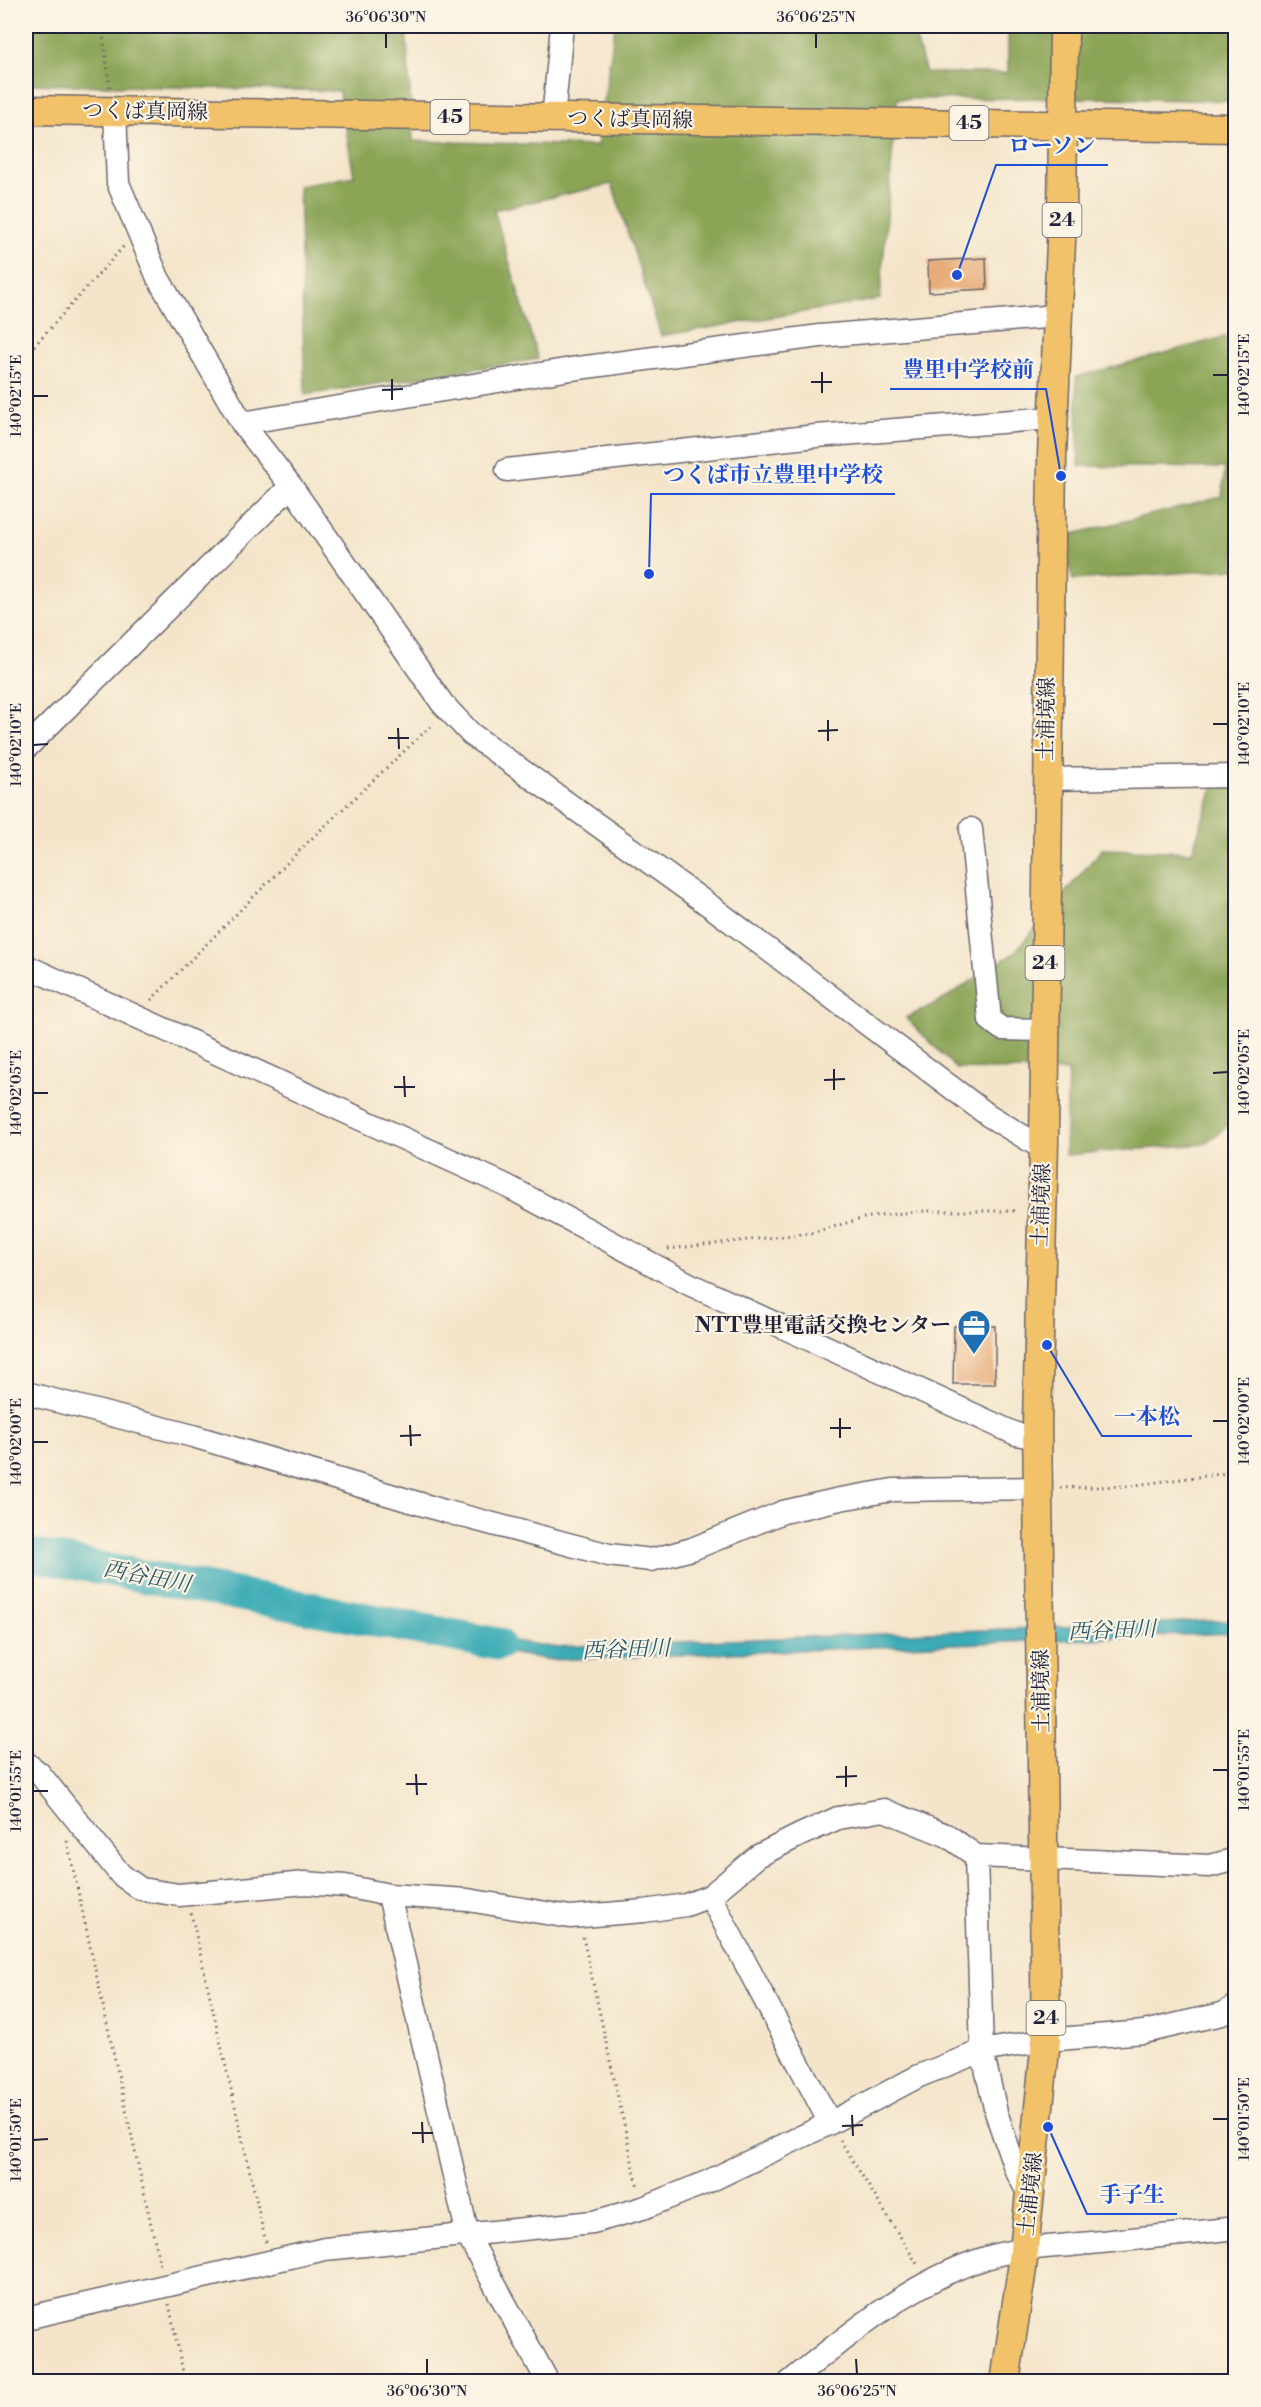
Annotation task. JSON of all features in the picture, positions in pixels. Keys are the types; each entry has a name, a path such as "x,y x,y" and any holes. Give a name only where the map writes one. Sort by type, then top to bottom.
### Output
{"main road":[{"name":"土浦境線","path":"1005,2382 1024,2250 1046,2040 1037,1438 1044,1143 1046,779 1053,418 1065,124 1064,26"},
{"name":"つくば真岡線","path":"26,110 1236,128"}],"street":[{"path":"553,119 562,26"},
{"path":"115,111 118,183 158,278 242,423 291,486 448,710 471,734 722,915 988,1115 1034,1143 1044,1143"},
{"path":"242,423 571,369 820,336 1057,316"},
{"path":"507,470 816,436 1053,418"},
{"path":"26,748 291,486"},
{"path":"1046,779 1236,776"},
{"path":"971,829 990,1020 1002,1029 1044,1030"},
{"path":"26,966 505,1185 689,1284 1016,1434 1037,1438"},
{"path":"26,1393 193,1436 444,1511 609,1555 651,1560 692,1550 783,1512 840,1499 893,1490 1037,1488"},
{"path":"26,1763 39,1773 121,1875 141,1888 187,1894 305,1883 345,1886 389,1895 468,1900 579,1917 686,1905 710,1896 758,1856 800,1835 837,1818 884,1809 948,1836 976,1856 1210,1866 1236,1859"},
{"path":"976,1856 982,2051 996,2112 1015,2168 1030,2196"},
{"path":"389,1895 468,2236 548,2382"},
{"path":"710,1896 830,2123"},
{"path":"26,2318 325,2249 593,2222 643,2208 707,2182 830,2123 919,2076 982,2051 1046,2040 1144,2032 1222,2014 1236,2006"},
{"path":"801,2378 847,2335 930,2283 983,2259 1024,2250 1236,2228"}],"path":[{"path":"102,26 115,111"},
{"path":"26,355 137,231"},
{"path":"135,1016 309,841 448,710"},
{"path":"638,1257 657,1250 811,1233 864,1218 894,1214 925,1211 1042,1211"},
{"path":"1037,1488 1127,1486 1236,1472"},
{"path":"73,1814 67,1822 68,1844 185,2382"},
{"path":"187,1894 271,2262"},
{"path":"579,1917 620,2112 643,2208"},
{"path":"830,2123 930,2283"}],"green space":[{"path":"26,26 406,26 413,141 597,146 615,26 912,26 926,73 1008,73 1008,26 1236,26 1235,101 1099,98 897,99 880,299 661,336 612,184 494,210 538,359 305,395 299,186 354,176 339,91 26,84"},
{"path":"1235,334 1235,569 1073,580 1061,537 1222,497 1225,468 1079,466 1076,377"},
{"path":"1215,782 1235,783 1235,1120 1204,1144 1065,1155 1068,1071 957,1069 906,1018 944,999 1014,953 1102,849 1192,852"}],"water":[{"path":"1236,1620 1235,1633 551,1660 452,1644 455,1631 551,1647"}],"building":[{"path":"986,258 987,289 929,292 928,261"},
{"name":"NTT豊里電話交換センター","path":"954,1326 995,1326 995,1384 953,1384"}],"waterway":[{"name":"西谷田川","path":"26,1554 498,1644"}],"place":[{"name":"ローソン","path":"957,275"},
{"name":"豊里中学校前","path":"1061,476"},
{"name":"つくば市立豊里中学校","path":"649,574"},
{"name":"一本松","path":"1047,1345"},
{"name":"NTT豊里電話交換センター","path":"974,1355"},
{"name":"手子生","path":"1048,2127"}]}
